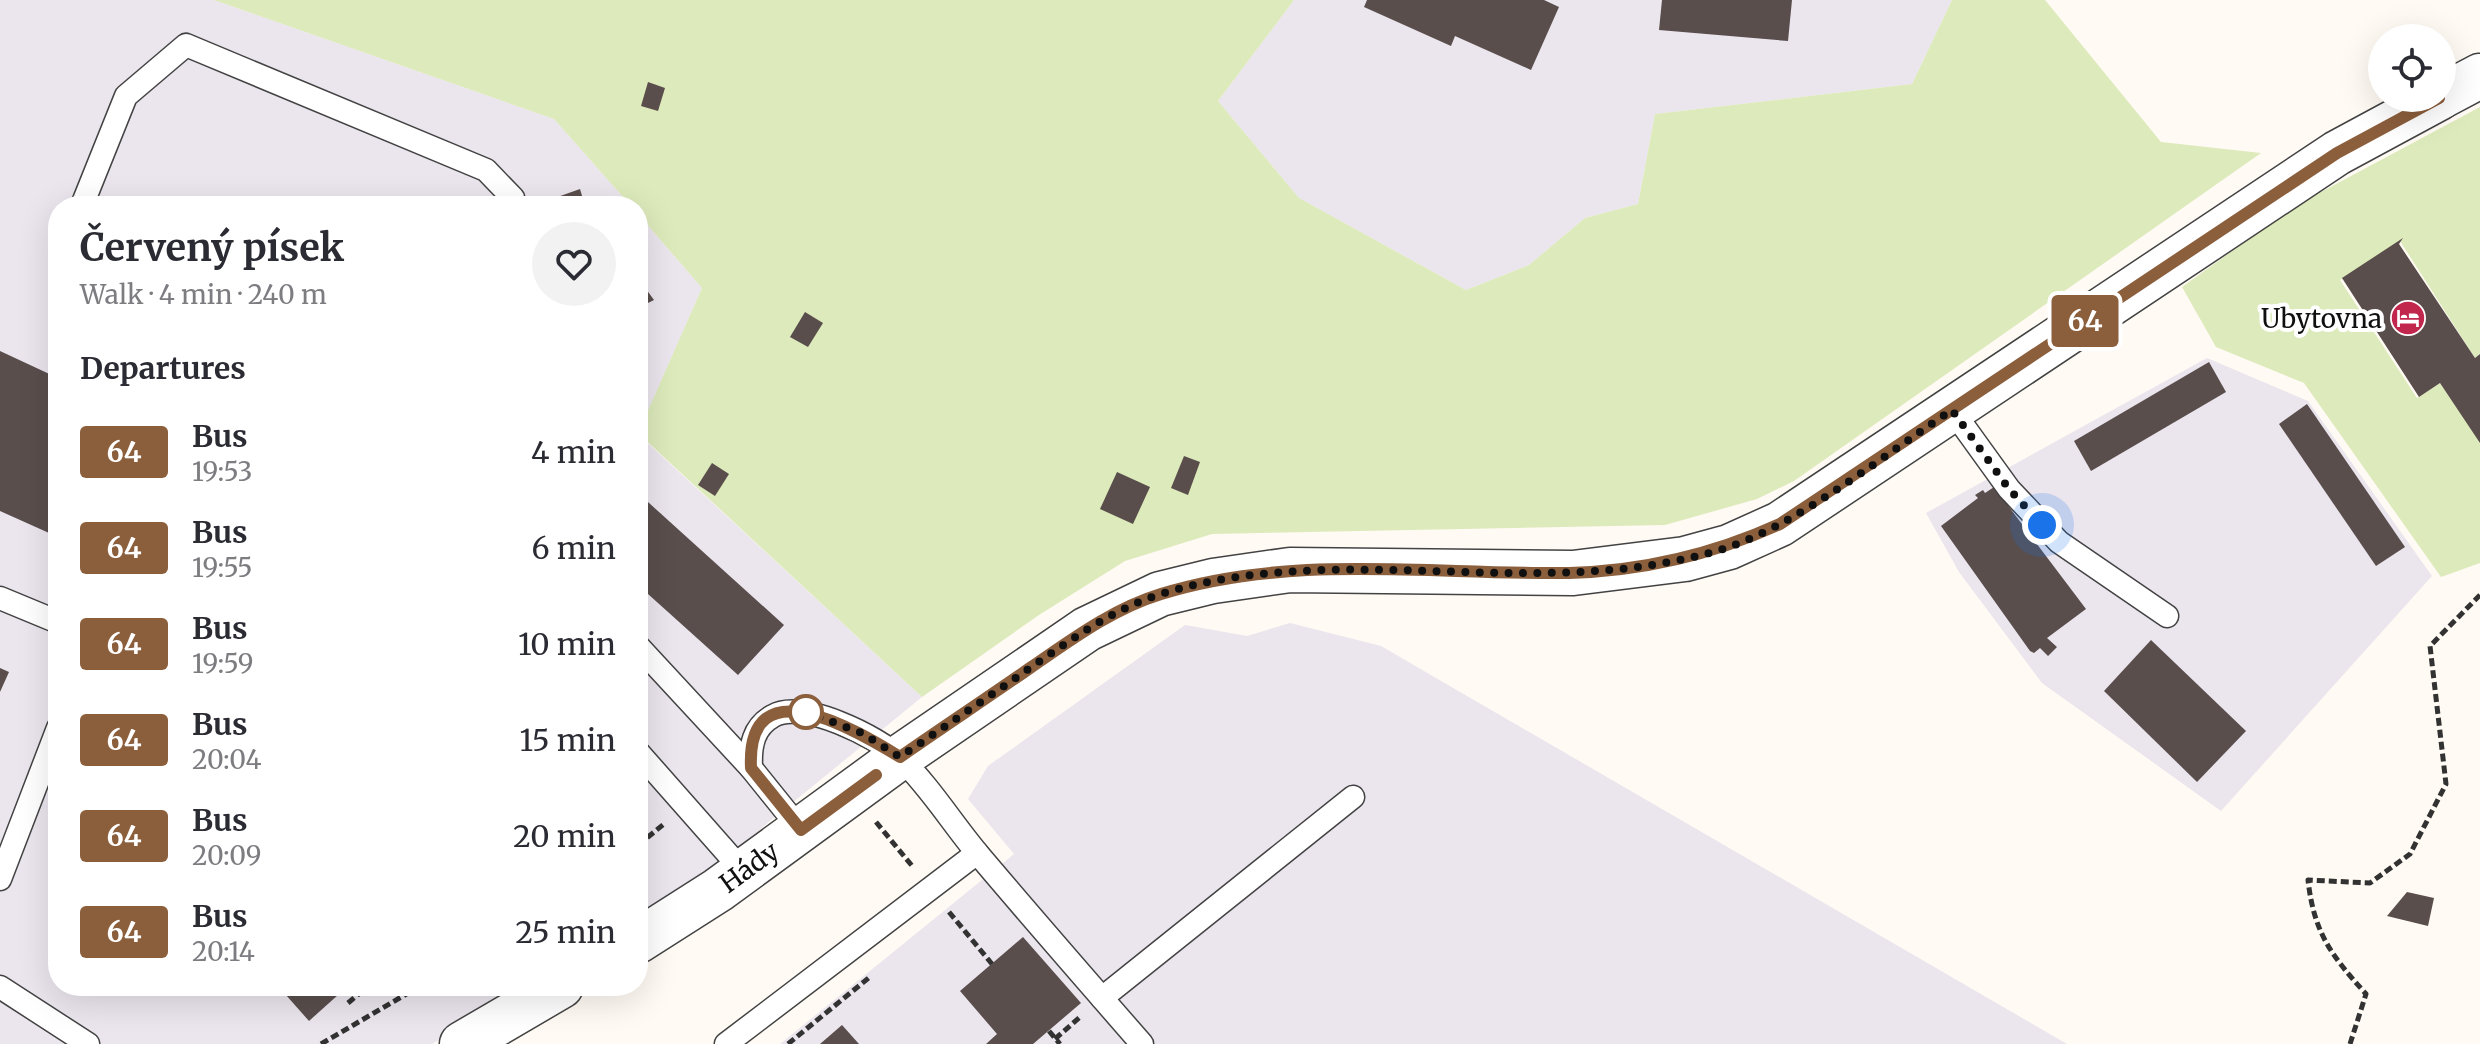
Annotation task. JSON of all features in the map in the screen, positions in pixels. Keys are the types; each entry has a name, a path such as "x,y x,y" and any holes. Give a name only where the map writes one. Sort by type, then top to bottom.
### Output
{"street":[{"name":"Hády","path":"2456,89 2480,76"},
{"name":"Hády","path":"648,934 1087,629 1160,594 1213,581 1290,570 1573,573 1685,559 1729,547 1780,524 2337,153 2412,112"},
{"path":"462,1044 544,996"}],"lane":[{"path":"86,196 126,96 186,45 486,170 511,196"},
{"path":"1952,410 2009,489 2059,542 2167,616"},
{"path":"0,598 48,618"},
{"path":"648,657 751,768 801,830"},
{"path":"751,768 752,744 758,729 780,712 796,710 862,733 900,757 977,853 1142,1044"},
{"path":"0,879 48,754"},
{"path":"648,763 743,871"},
{"path":"1102,998 1353,797"},
{"path":"726,1044 977,853"},
{"path":"0,987 88,1044"}],"path":[{"path":"2350,1044 2366,994 2329,954 2312,913 2308,880 2370,883 2410,854 2446,784 2430,646 2480,595"},
{"path":"348,1003 356,996"},
{"path":"321,1044 403,996"},
{"path":"1049,1031 1060,1044"}],"shaded area":[{"path":"0,0 214,0 554,119 622,196 48,196 48,996 513,996 432,1044 0,1044"},
{"path":"1294,0 1952,0 1912,84 1655,114 1638,204 1585,218 1529,265 1466,290 1299,198 1218,101"},
{"path":"648,226 702,288 648,411"},
{"path":"2207,358 2308,401 2432,576 2221,811 2042,683 1959,572 1926,513"},
{"path":"648,443 922,697 672,901 648,916"},
{"path":"1290,623 1381,646 2067,1044 780,1044 1014,854 968,799 988,766 1185,625 1247,636"}],"green space":[{"path":"214,0 1294,0 1218,101 1299,198 1466,290 1529,265 1585,218 1638,204 1655,114 1912,84 1952,0 2045,0 2161,142 2261,153 1794,481 1757,499 1665,525 1212,534 1125,561 1039,615 922,697 648,442 648,410 702,288 648,226 648,196 622,196 554,119"},
{"path":"2480,107 2480,354 2475,358 2400,241 2340,280 2417,398 2440,383 2480,440 2480,563 2441,577 2304,383 2216,347 2182,287 2295,206"}],"building":[{"path":"1367,0 1544,0 1559,7 1531,70 1455,36 1451,46 1364,7"},
{"path":"1662,0 1792,0 1788,41 1659,30"},
{"path":"648,82 665,88 658,111 641,106"},
{"path":"580,189 582,196 560,196"},
{"name":"Ubytovna","path":"2403,238 2399,244 2475,358 2480,354 2480,443 2440,383 2419,397 2342,278"},
{"path":"805,312 823,323 808,347 790,337"},
{"path":"0,351 48,373 48,533 0,511"},
{"path":"2209,362 2226,392 2091,471 2074,441"},
{"path":"2307,404 2405,547 2376,566 2279,424"},
{"path":"1184,456 1200,462 1188,495 1171,488"},
{"path":"712,463 729,474 715,496 698,485"},
{"path":"1117,472 1150,487 1133,524 1100,509"},
{"path":"1994,487 2086,609 2047,638 2057,647 2048,656 2040,648 2034,653 2030,651 1941,526 1978,498 1975,495"},
{"path":"648,502 784,625 738,675 648,594"},
{"path":"2151,640 2246,731 2197,782 2104,691"},
{"path":"0,668 9,672 0,692"},
{"path":"2407,892 2434,898 2428,926 2387,916"},
{"path":"1023,937 1081,1003 1033,1044 986,1044 997,1034 960,991"},
{"path":"287,996 337,996 309,1021"},
{"path":"842,1025 859,1044 820,1044"}],"bus line":[{"name":"64","path":"876,775 801,830 751,768 752,744 765,721 780,712 796,710 862,733 900,757 1087,629 1122,609 1160,594 1213,581 1290,570 1573,573 1685,559 1729,547 1780,524 2337,153 2413,112"}],"place":[{"name":"Ubytovna","path":"2408,318"}],"route":[{"path":"806,712 862,733 900,757 1087,629 1122,609 1160,594 1213,581 1290,570 1573,573 1685,559 1729,547 1780,524 1952,410 2009,489 2042,525"}]}
